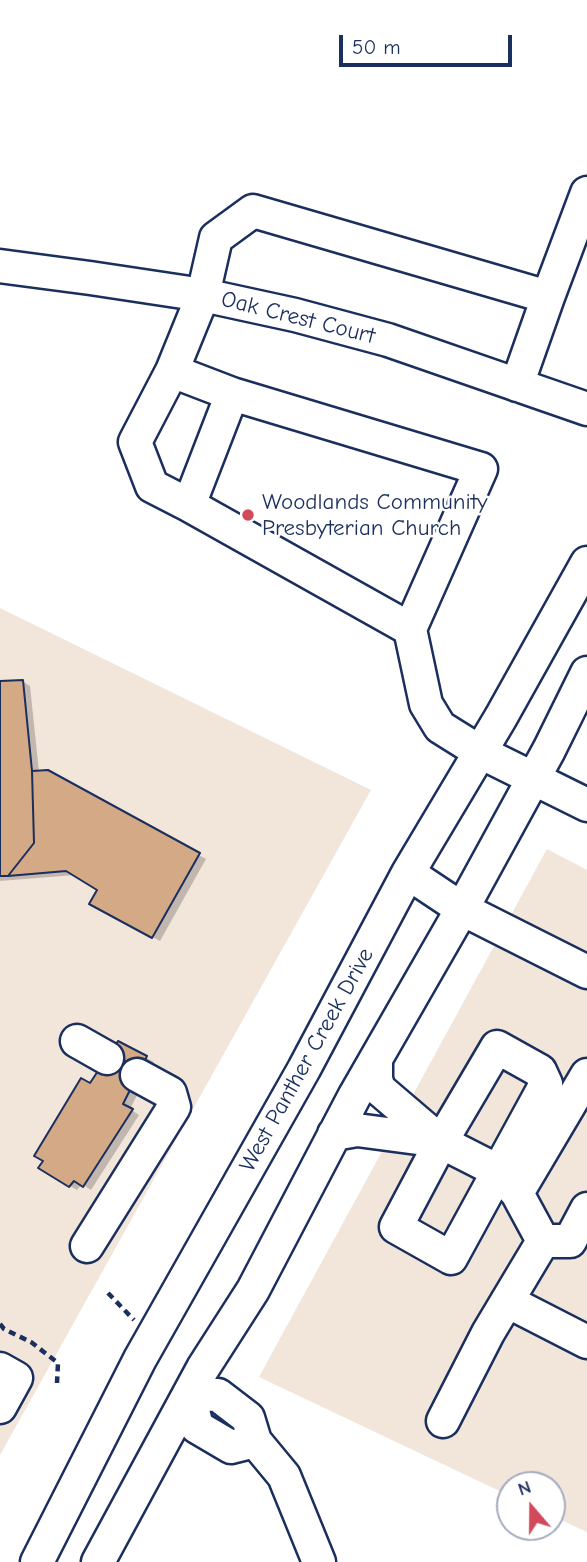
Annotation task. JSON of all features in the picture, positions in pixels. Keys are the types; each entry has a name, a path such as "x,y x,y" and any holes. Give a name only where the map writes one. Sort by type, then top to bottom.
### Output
{"street":[{"path":"517,385 587,193"},
{"path":"410,629 152,486 135,442 172,371 203,295 216,238 253,211 548,297"},
{"name":"Oak Crest Court","path":"0,266 203,295 295,315 388,340 587,409"},
{"path":"172,371 232,394 481,469 410,629 426,704 440,727 480,752 587,805"},
{"path":"189,505 232,394"},
{"name":"West Panther Creek Drive","path":"37,1562 140,1359 304,1069 408,873 587,563"},
{"path":"98,1562 189,1394 253,1290 334,1135 462,909 587,673"},
{"path":"408,873 462,909 587,972"},
{"path":"77,1041 107,1058"},
{"path":"508,1182 547,1084 540,1071 497,1047 441,1142 396,1227 451,1258 508,1182 587,1075"},
{"path":"376,1059 379,1089 441,1142 508,1182 543,1241"},
{"path":"87,1246 174,1107 170,1093 137,1075"},
{"path":"334,1135 358,1130 441,1142"},
{"path":"543,1241 570,1241 587,1209"},
{"path":"443,1421 488,1333 543,1241"},
{"path":"507,1301 587,1342"},
{"path":"0,1369 16,1378 0,1407"},
{"path":"189,1394 197,1427 231,1447 255,1441 284,1476 319,1562"}],"path":[{"path":"0,1324 4,1329 32,1342 58,1363 57,1383"}],"shaded area":[{"path":"0,608 371,790 0,1455"},
{"path":"547,849 587,870 587,1532 566,1522 566,1471 496,1471 496,1489 259,1377"}],"building":[{"path":"23,680 32,771 34,843 8,876 0,876 0,681"},
{"path":"48,770 200,853 152,938 89,904 97,890 66,871 8,876 34,843 32,771"},
{"path":"118,1041 147,1056 123,1104 133,1109 83,1187 74,1181 69,1187 38,1168 43,1161 34,1156 81,1078 90,1083"}],"place":[{"name":"Woodlands Community Presbyterian Church","path":"248,515"}]}
